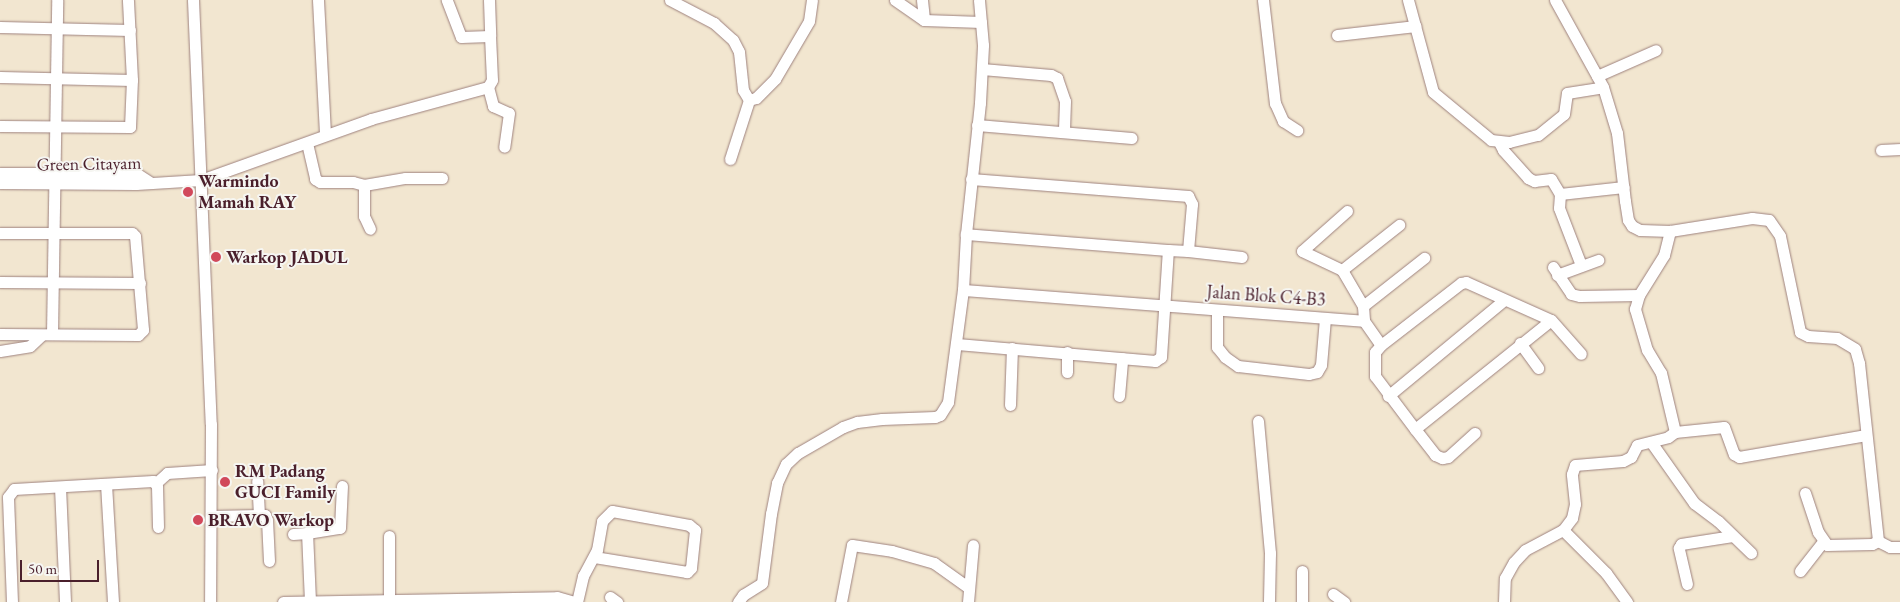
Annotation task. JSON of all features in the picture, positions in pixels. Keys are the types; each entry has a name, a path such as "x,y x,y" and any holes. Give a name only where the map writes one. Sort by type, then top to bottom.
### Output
{"street":[{"path":"0,351 30,346 47,334 53,282 56,0"},
{"path":"0,126 130,127 132,80 128,0"},
{"path":"194,0 212,470 210,602"},
{"path":"318,0 325,134"},
{"path":"447,0 461,37 490,36"},
{"path":"489,0 492,80 488,87 493,106 509,113 504,147"},
{"path":"670,0 714,23 733,40 739,52 743,90 749,100 730,160"},
{"path":"749,100 756,98 767,88 782,67 809,21 812,0"},
{"path":"895,0 924,20 981,26"},
{"path":"922,0 924,20"},
{"path":"738,602 743,595 762,583 770,514 777,483 786,464 798,453 843,427 857,422 940,415 948,402 963,290 966,234 982,69 983,45 979,0"},
{"path":"1263,0 1275,102 1283,121 1297,130"},
{"path":"1408,0 1433,92 1486,137 1499,142 1523,139 1544,132 1564,114 1568,92 1600,82 1656,50"},
{"path":"1555,0 1600,82 1617,133 1628,220 1632,226 1640,230 1670,231 1758,217 1764,218 1773,224 1780,236 1800,332 1808,336 1837,338 1855,349 1859,363 1878,542"},
{"path":"1337,35 1415,26"},
{"path":"0,27 130,30"},
{"path":"982,69 1050,75 1056,78 1065,101 1064,132"},
{"path":"0,77 132,80"},
{"path":"201,180 371,119 488,87"},
{"path":"977,125 1131,138"},
{"path":"1499,142 1503,150 1528,178 1534,181 1551,180 1560,194 1559,208 1581,265"},
{"path":"307,143 315,179 320,182 353,182 364,185 405,178 442,178"},
{"path":"1881,150 1900,149"},
{"name":"Green Citayam","path":"0,173 54,178"},
{"name":"Green Citayam","path":"0,183 136,173 150,182 201,180"},
{"path":"971,179 1188,196 1192,204 1188,251"},
{"path":"364,185 364,216 370,229"},
{"path":"1560,194 1624,186"},
{"path":"1347,212 1302,249 1304,253 1342,270 1363,306 1364,321 1381,345"},
{"path":"1342,270 1399,225"},
{"path":"1670,231 1664,255 1639,295 1636,309 1647,350 1661,372 1675,432"},
{"path":"0,233 132,233 135,236 143,330 141,335 0,334"},
{"path":"966,234 1242,257"},
{"path":"957,344 1159,360 1161,357 1168,250"},
{"path":"1363,306 1424,258"},
{"path":"1598,260 1555,271 1571,294 1580,296 1639,295"},
{"path":"0,282 140,283"},
{"path":"1475,433 1448,457 1442,458 1435,455 1388,396 1375,376 1375,352 1381,345 1461,282 1472,284 1551,320 1581,354"},
{"name":"Jalan Blok C4-B3","path":"963,290 1165,304 1217,311 1364,321"},
{"path":"1388,396 1504,300"},
{"path":"1217,311 1217,347 1225,357 1238,366 1309,374 1317,372 1321,366 1325,318"},
{"path":"1415,429 1551,320"},
{"path":"1520,344 1538,368"},
{"path":"1010,405 1012,348"},
{"path":"1067,352 1067,372"},
{"path":"1119,396 1122,358"},
{"path":"1258,420 1270,553 1269,602"},
{"path":"1504,602 1505,578 1514,562 1525,550 1563,530 1575,511 1572,474 1575,465 1623,461 1631,457 1637,445 1668,437 1675,432 1724,427 1734,454 1739,458 1866,435"},
{"path":"1651,442 1694,503 1718,521 1751,553"},
{"path":"156,483 167,473 212,470"},
{"path":"12,602 5,558 8,497 10,494 22,487 60,487 150,481 156,483"},
{"path":"257,481 259,515"},
{"path":"156,483 158,527"},
{"path":"106,484 113,602"},
{"path":"293,534 340,528 342,486"},
{"path":"60,487 66,602"},
{"path":"1805,493 1818,532 1826,545 1872,544 1878,542 1890,547 1900,548"},
{"path":"283,602 557,597 576,602 583,576 594,557 602,522 612,512 689,525 695,530 691,568 687,572 594,557"},
{"path":"212,516 265,515 267,520 269,562"},
{"path":"1563,530 1606,573 1627,602"},
{"path":"307,533 310,601"},
{"path":"389,536 389,599"},
{"path":"1686,584 1679,548 1681,544 1732,536"},
{"path":"1800,571 1824,542"},
{"path":"841,602 852,545 892,551 929,562 944,568 969,588"},
{"path":"968,602 973,545"},
{"path":"1302,571 1302,602"},
{"path":"1333,594 1344,602"}],"place":[{"name":"Warmindo Mamah RAY","path":"188,192"},
{"name":"Warkop JADUL","path":"216,257"},
{"name":"RM Padang GUCI Family","path":"225,482"},
{"name":"BRAVO Warkop","path":"198,520"}]}
